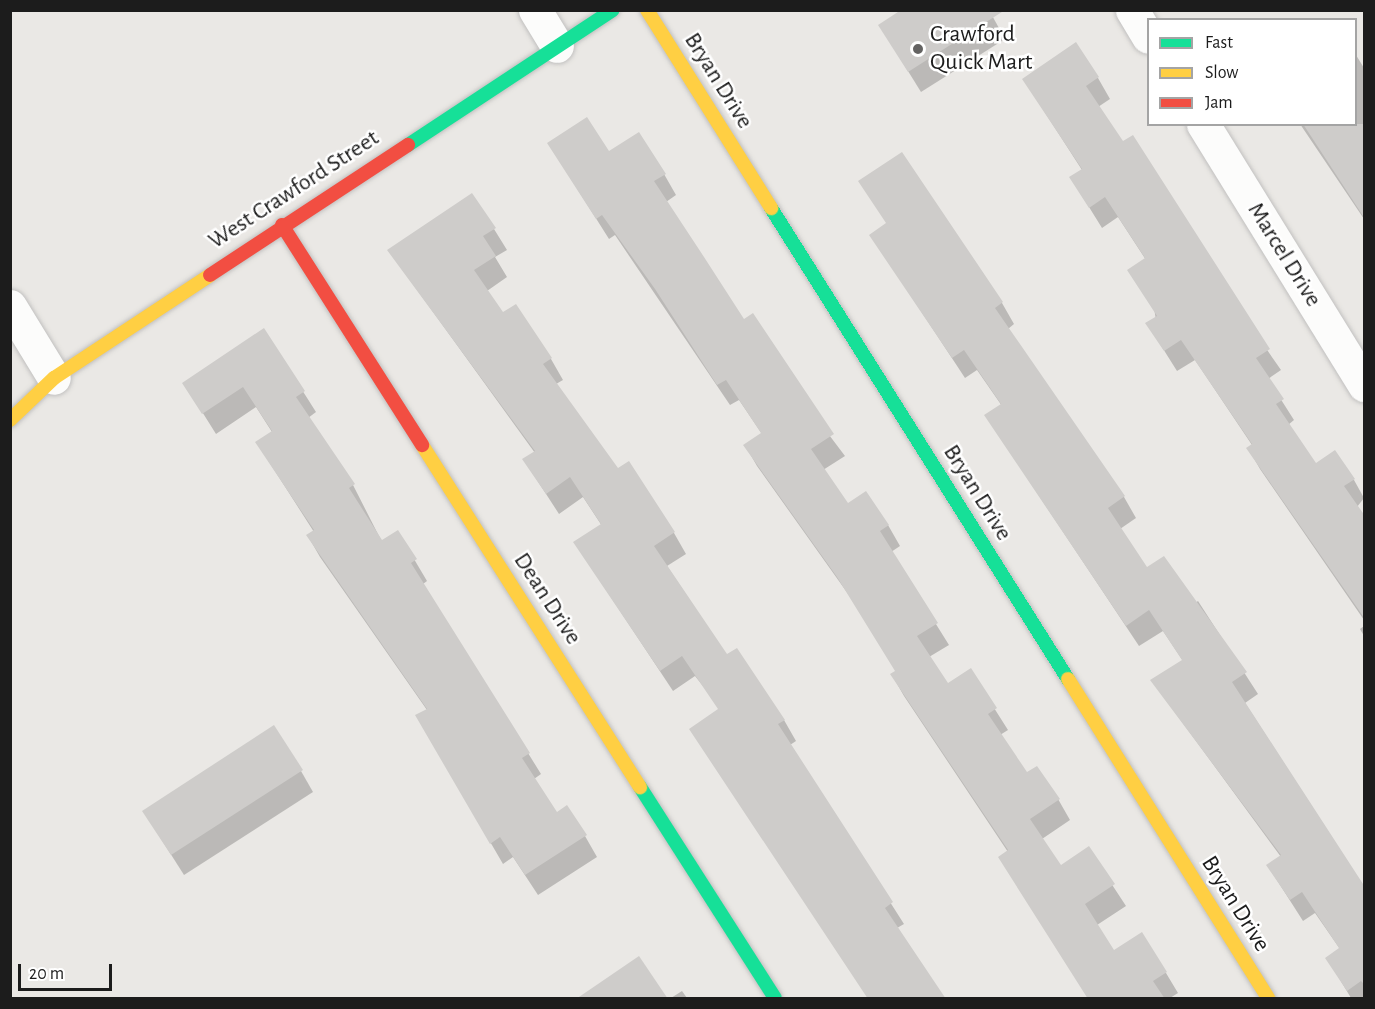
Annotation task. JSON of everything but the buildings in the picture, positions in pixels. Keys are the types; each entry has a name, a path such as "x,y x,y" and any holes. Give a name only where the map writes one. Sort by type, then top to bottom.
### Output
{"street":[{"path":"535,10 557,46"},
{"name":"West Crawford Street","path":"10,420 54,378 282,225 613,10"},
{"name":"Bryan Drive","path":"647,10 1268,999"},
{"path":"1132,10 1147,34"},
{"name":"Marcel Drive","path":"1204,126 1365,385"},
{"name":"Dean Drive","path":"282,225 775,999"},
{"path":"10,306 54,378"}],"traffic: fast":[{"path":"408,145 613,10"},
{"path":"771,208 1068,679"},
{"path":"640,787 775,998"}],"traffic: slow":[{"path":"647,10 771,208"},
{"path":"10,420 54,378 210,275"},
{"path":"422,445 640,787"},
{"path":"1068,679 1268,998"}],"traffic: jam":[{"path":"210,275 408,145"},
{"path":"282,225 422,445"}],"place":[{"name":"Crawford Quick Mart","path":"918,49"}]}
